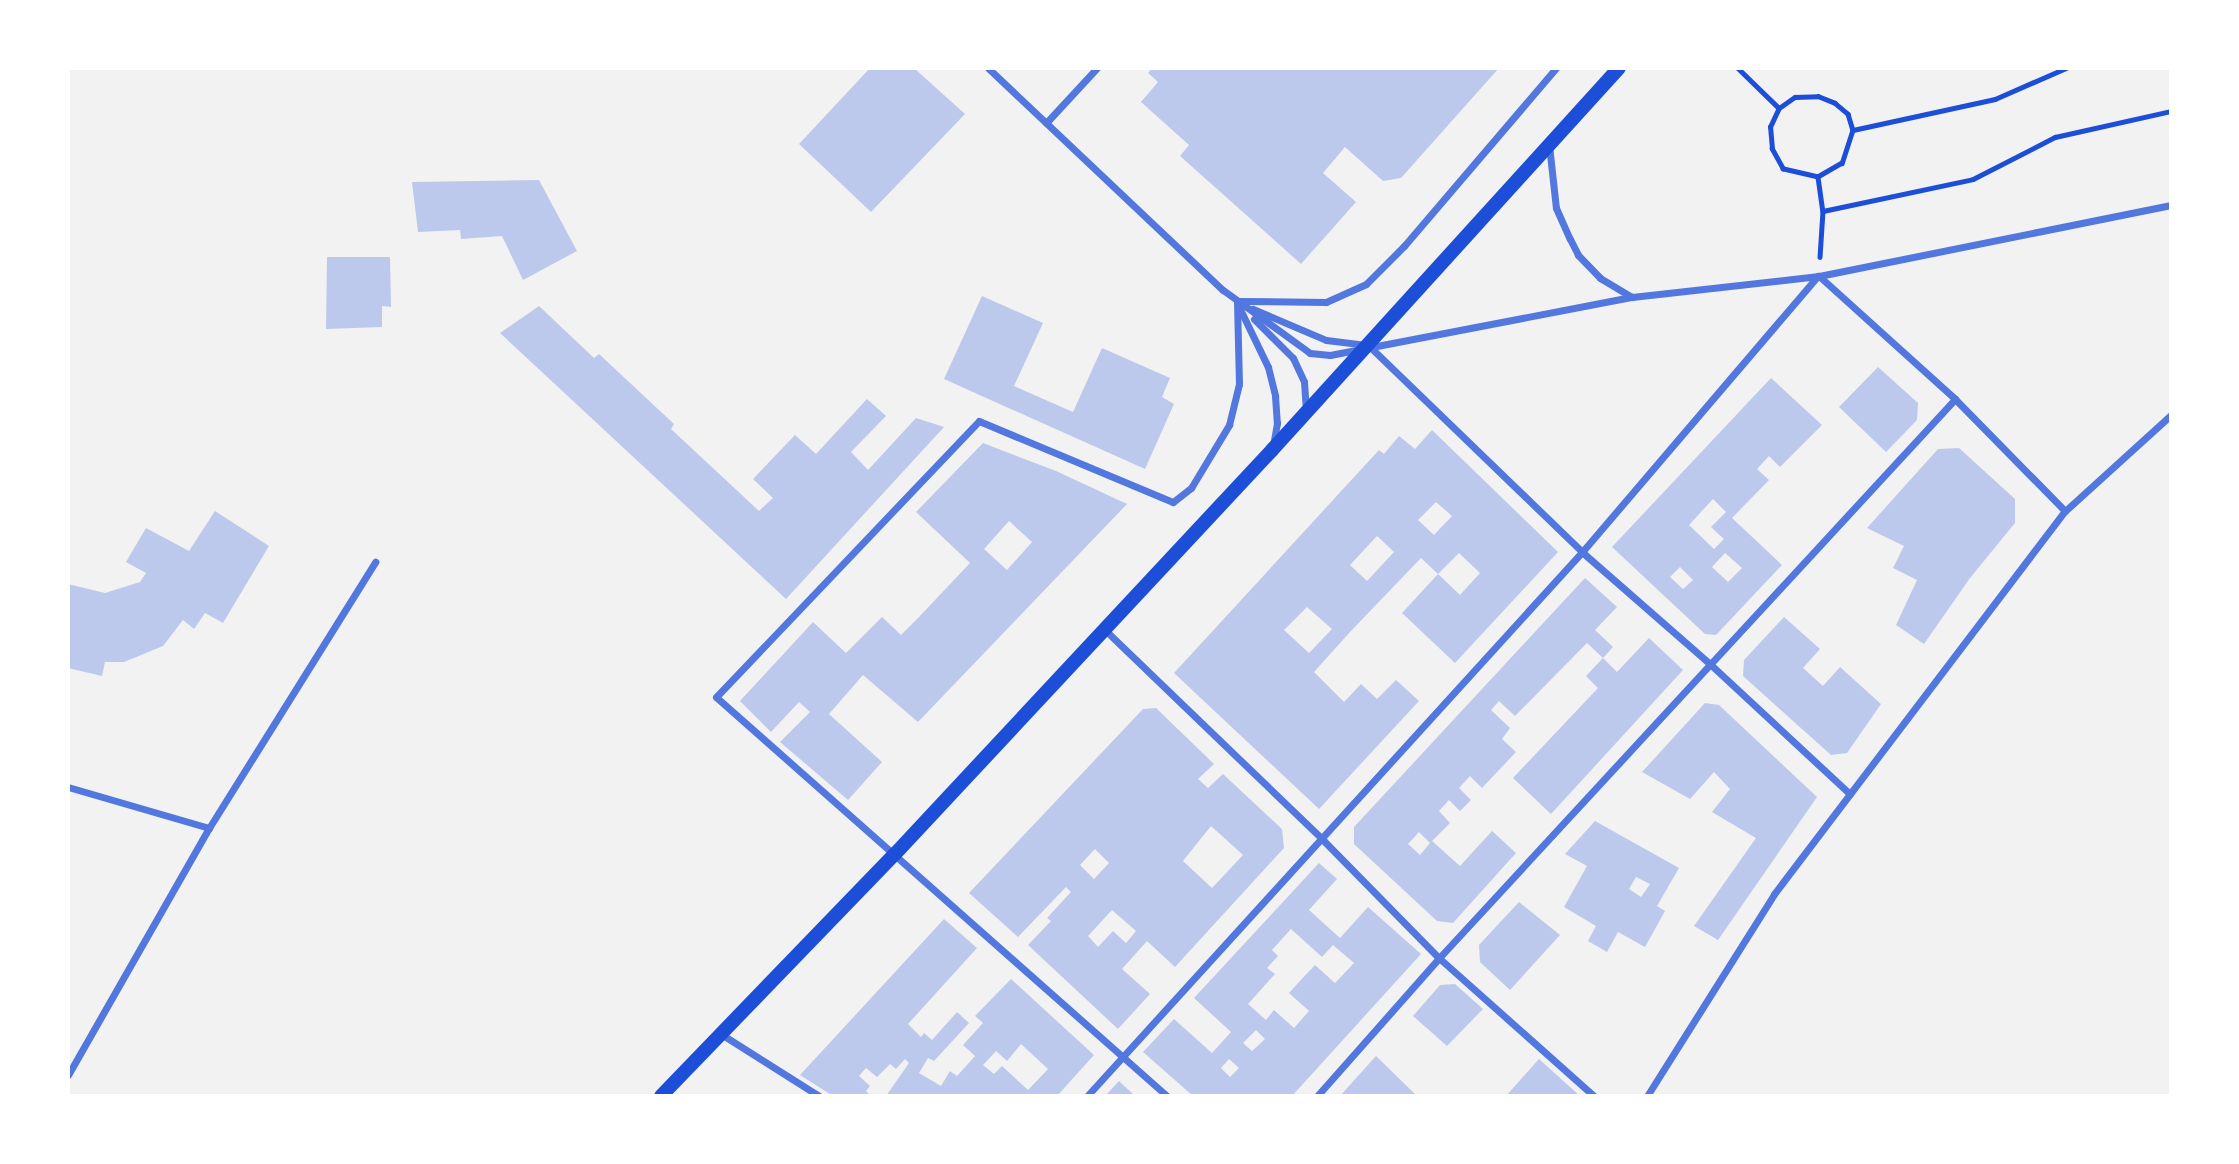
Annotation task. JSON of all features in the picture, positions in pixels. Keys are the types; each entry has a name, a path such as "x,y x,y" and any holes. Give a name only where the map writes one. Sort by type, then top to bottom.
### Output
{"main road":[{"path":"661,1096 895,854 1272,450 1619,68"}],"street":[{"path":"988,68 1237,301 1293,358 1304,382 1306,413"},
{"path":"1046,123 1097,68"},
{"path":"1237,301 1326,302 1366,284 1404,246 1556,68"},
{"path":"1549,145 1556,208 1578,255 1600,278 1632,298"},
{"path":"1237,301 1310,353 1330,355 1368,345 1632,298 1819,276 2171,205"},
{"path":"1819,276 1955,399 2065,511"},
{"path":"1087,1096 1323,840 1582,552 1819,276"},
{"path":"1237,301 1299,331 1326,340 1368,345 1582,552 1710,664 1850,794"},
{"path":"1167,1096 716,697 979,421 1173,502 1191,488 1229,425 1239,384 1237,301"},
{"path":"1237,301 1268,367 1275,396 1277,423 1272,450"},
{"path":"1317,1096 1439,958 1955,399"},
{"path":"1647,1096 1774,894 2065,511 2171,415"},
{"path":"68,1075 208,828 376,562"},
{"path":"1104,629 1323,840 1439,958 1594,1096"},
{"path":"68,787 208,828"},
{"path":"720,1034 818,1096"}],"path":[{"path":"1738,68 1779,108"},
{"path":"1853,130 1995,99 2066,68"},
{"path":"1818,96 1835,103 1848,114 1853,130 1842,163 1818,177 1783,169 1772,149 1770,127 1779,108 1795,97 1818,96"},
{"path":"1823,211 1973,179 2055,137 2171,111"},
{"path":"1818,177 1823,211 1819,276"}],"building":[{"path":"870,68 914,68 965,114 871,212 799,144"},
{"path":"1152,68 1499,68 1401,178 1383,181 1345,147 1323,173 1356,202 1301,264 1180,156 1189,145 1141,102 1158,82 1148,73"},
{"path":"539,180 577,251 523,280 502,236 461,239 460,230 418,232 412,182"},
{"path":"327,257 390,257 391,307 382,306 382,327 326,329"},
{"path":"982,296 1043,323 1014,386 1073,412 1102,348 1170,378 1162,397 1174,404 1145,469 944,379"},
{"path":"539,306 594,358 599,354 674,424 671,429 759,511 773,498 753,479 795,435 816,454 867,399 886,416 851,452 868,470 916,418 944,427 786,599 500,333"},
{"path":"1878,367 1918,403 1917,420 1886,452 1839,407"},
{"path":"1771,378 1822,425 1780,467 1769,456 1757,469 1769,480 1732,518 1782,565 1716,635 1705,634 1612,547","holes":["1713,499 1726,512 1711,527 1724,539 1714,549 1689,525","1725,553 1742,568 1728,582 1712,567","1680,567 1693,580 1683,589 1670,577"]},
{"path":"1432,430 1558,552 1455,663 1402,613 1438,574 1421,558 1350,632 1314,672 1344,702 1361,684 1377,699 1396,680 1419,701 1319,809 1174,673 1379,450 1384,454 1399,436 1415,449","holes":["1436,502 1452,516 1434,535 1418,520","1377,536 1394,552 1367,581 1350,565","1459,553 1480,573 1460,595 1438,574","1307,607 1332,629 1309,653 1284,630"]},
{"path":"983,443 1056,471 1127,504 918,722 863,675 829,714 882,762 848,800 780,742 810,712 799,702 771,732 740,701 813,622 846,653 882,617 901,635 970,563 916,512","holes":["1009,521 1032,542 1007,570 984,549"]},
{"path":"1959,448 2015,499 2015,523 1970,578 1924,644 1896,625 1917,580 1893,568 1904,546 1867,528 1938,449"},
{"path":"215,511 269,546 223,623 205,613 194,629 183,620 163,646 124,662 105,662 102,676 68,668 68,584 105,593 140,582 146,573 126,562 146,528 189,551"},
{"path":"1585,578 1617,607 1595,630 1613,647 1603,658 1587,643 1515,716 1499,701 1491,710 1510,728 1502,739 1516,752 1482,788 1470,776 1459,788 1471,800 1460,811 1449,800 1439,811 1450,823 1432,841 1460,866 1492,831 1516,853 1453,923 1437,921 1354,844 1354,827","holes":["1419,832 1430,843 1420,855 1408,844"]},
{"path":"1784,617 1820,649 1803,668 1823,686 1840,667 1881,704 1847,753 1831,755 1743,676 1744,660"},
{"path":"1649,638 1683,670 1551,814 1513,778 1598,688 1586,676 1603,658 1617,672"},
{"path":"1705,703 1719,705 1817,797 1718,940 1694,926 1756,838 1712,812 1730,789 1714,772 1690,799 1642,772"},
{"path":"1156,708 1214,764 1198,779 1208,788 1223,774 1282,829 1284,848 1175,967 1147,941 1122,969 1150,994 1118,1029 1028,945 1051,921 1047,918 1071,892 1066,887 1018,937 969,893 1143,709","holes":["1211,826 1243,855 1212,888 1183,861","1095,849 1109,863 1094,879 1080,865","1112,910 1136,931 1126,943 1113,931 1098,947 1088,936"]},
{"path":"1595,821 1679,868 1657,906 1665,911 1645,947 1618,932 1607,952 1588,941 1596,926 1564,907 1587,866 1565,854","holes":["1636,877 1650,884 1641,897 1629,889"]},
{"path":"1319,863 1337,879 1309,910 1340,938 1368,907 1421,954 1292,1096 1193,1096 1143,1052 1174,1019 1212,1053 1231,1032 1194,998","holes":["1291,929 1322,957 1333,945 1354,963 1335,983 1315,965 1299,982 1289,993 1309,1011 1294,1028 1274,1010 1266,1020 1248,1004 1275,974 1267,968 1278,956 1272,950","1256,1030 1265,1039 1252,1051 1243,1043","1229,1059 1239,1068 1230,1077 1221,1068"]},
{"path":"1519,902 1560,935 1510,990 1480,962 1479,945"},
{"path":"944,919 977,948 908,1024 921,1037 924,1033 932,1040 957,1012 969,1023 934,1061 928,1058 919,1073 941,1086 950,1071 957,1076 975,1056 963,1045 983,1023 975,1016 1011,979 1094,1055 1057,1096 886,1096 909,1063 905,1059 896,1069 890,1064 877,1077 866,1068 859,1076 870,1086 866,1091 871,1096 833,1096 800,1075","holes":["1021,1044 1048,1069 1028,1090 1002,1066 994,1074 983,1065 996,1051 1007,1061"]},
{"path":"1455,984 1483,1009 1447,1046 1413,1016 1440,985"},
{"path":"1376,1056 1417,1096 1340,1096"},
{"path":"1539,1059 1580,1096 1506,1096"},
{"path":"1119,1081 1135,1096 1105,1096"}]}
